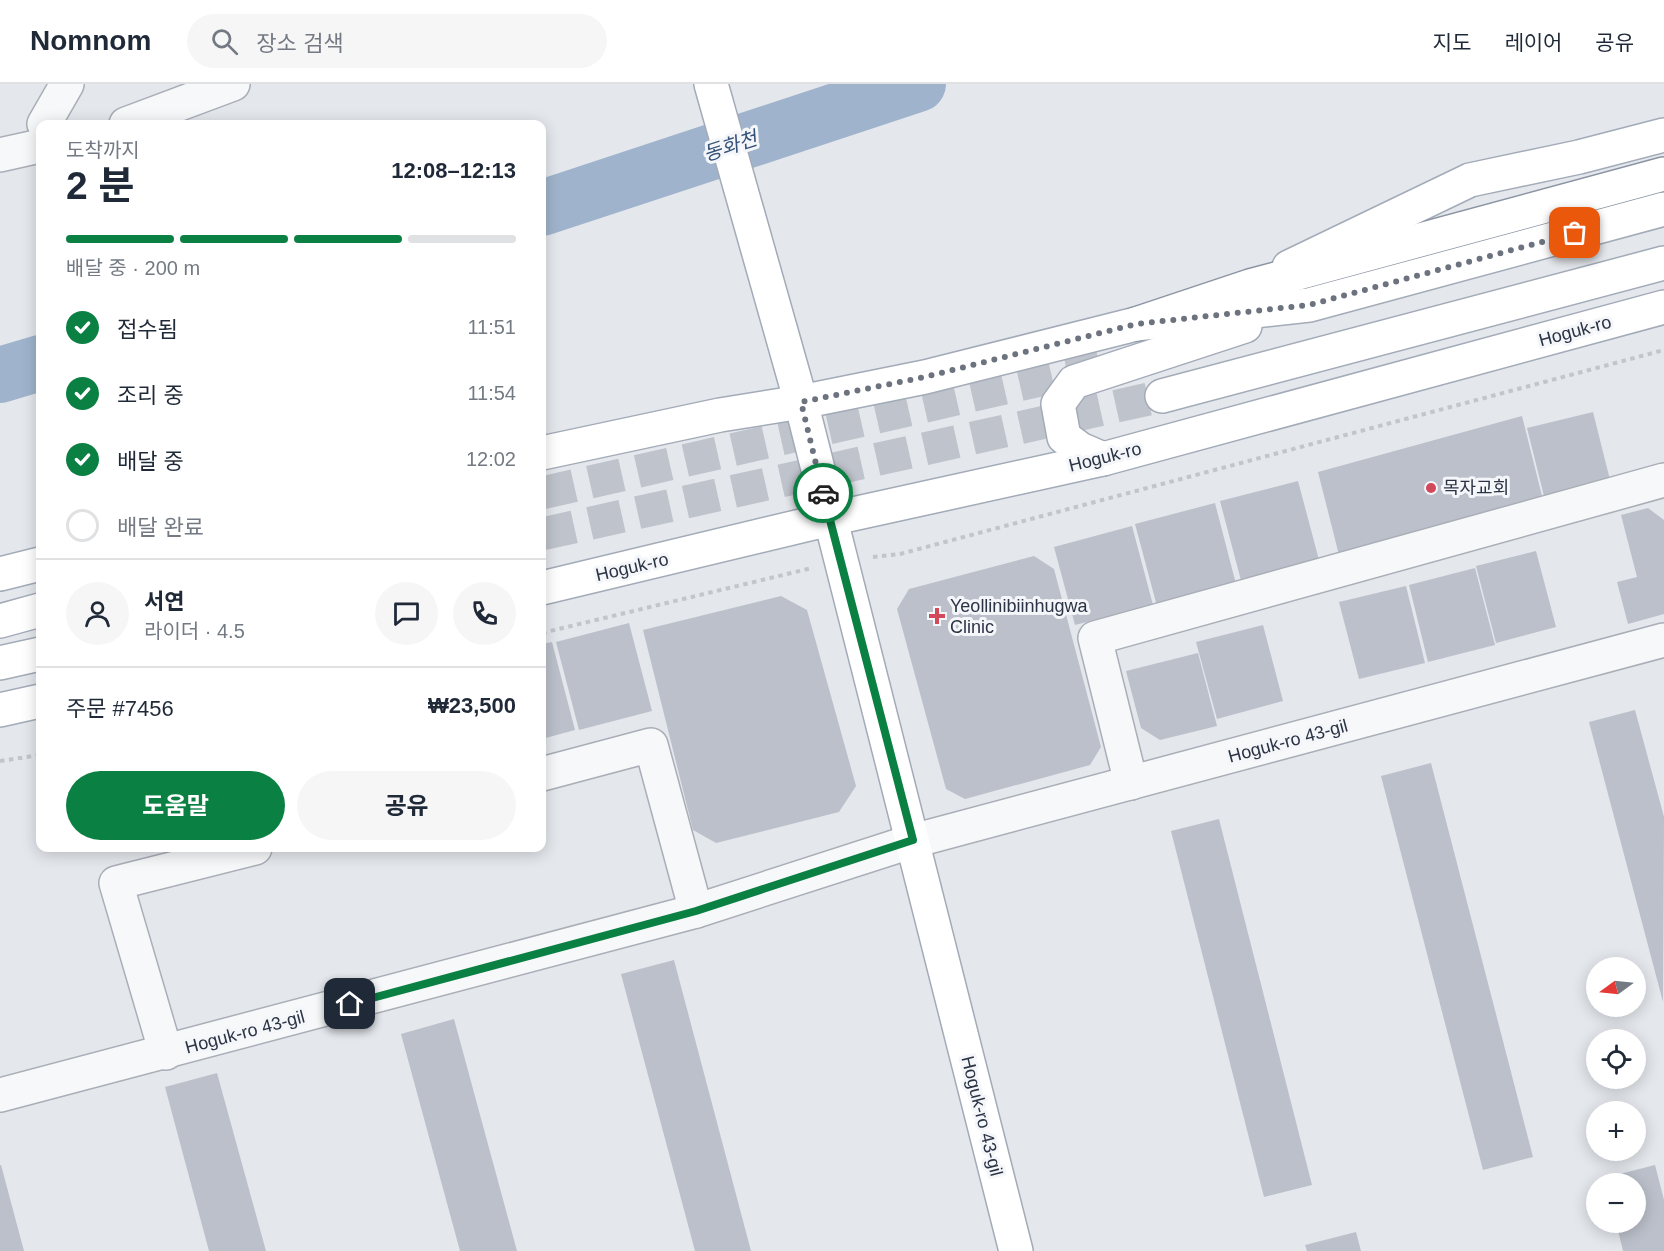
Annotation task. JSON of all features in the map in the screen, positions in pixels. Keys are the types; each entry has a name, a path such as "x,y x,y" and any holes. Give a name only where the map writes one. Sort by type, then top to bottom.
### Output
{"main road":[{"name":"Hoguk-ro 43-gil","path":"711,84 801,402 1016,1251"},
{"path":"1250,286 1470,180 1579,157 1664,135"},
{"path":"546,452 720,414 801,402 925,377 1136,324 1250,286 1664,174"},
{"path":"1104,459 1080,449 1064,437 1058,404 1074,382 1309,305 1664,209"},
{"path":"1162,396 1664,263"},
{"path":"1136,324 1309,305"},
{"name":"Hoguk-ro","path":"546,587 830,519 1104,459 1664,307"},
{"path":"0,574 36,565"},
{"path":"0,621 36,611"},
{"path":"0,663 36,655"},
{"path":"0,710 36,702"}],"street":[{"path":"48,120 67,84"},
{"path":"137,120 233,84"},
{"path":"0,155 36,138"},
{"path":"1131,783 1095,638 1664,480"},
{"name":"Hoguk-ro 43-gil","path":"0,1095 166,1053 696,911 913,840 1664,640"},
{"path":"546,773 651,746 696,911"},
{"path":"166,1053 116,883 239,852"}],"path":[{"path":"546,632 841,561 900,554 1664,350"},
{"path":"0,761 36,756"}],"building":[{"path":"1593,412 1612,488 1546,504 1527,428"},
{"name":"목자교회","path":"1522,416 1544,504 1340,559 1318,472"},
{"path":"1298,481 1319,560 1243,588 1220,501"},
{"path":"1215,503 1237,588 1158,610 1135,524"},
{"path":"1648,508 1664,520 1664,614 1628,624 1617,582 1637,577 1621,515"},
{"path":"1132,526 1153,605 1075,625 1054,547"},
{"path":"1536,551 1556,627 1496,643 1476,566"},
{"path":"1034,556 1054,569 1101,747 1090,765 965,799 946,789 897,609 909,589"},
{"path":"1475,568 1495,645 1428,662 1409,585"},
{"path":"1406,586 1425,663 1359,679 1339,602"},
{"path":"781,596 807,610 856,786 839,812 716,843 693,830 643,630"},
{"path":"629,623 652,711 579,730 556,642"},
{"path":"1263,625 1283,701 1217,719 1196,642"},
{"path":"552,642 575,730 546,738 546,643"},
{"path":"1198,653 1217,726 1160,740 1141,728 1126,671"},
{"path":"1635,710 1664,817 1663,1002 1589,722"},
{"path":"1431,763 1533,1157 1483,1170 1381,776"},
{"path":"1219,819 1312,1185 1264,1197 1171,831"},
{"path":"674,960 751,1251 695,1251 621,974"},
{"path":"454,1019 517,1251 460,1251 401,1034"},
{"path":"217,1073 266,1251 209,1251 165,1087"},
{"path":"1,1165 24,1251 0,1251"},
{"path":"1655,1165 1664,1200 1664,1251 1623,1251 1619,1233 1646,1233 1646,1173 1624,1173"},
{"path":"1356,1232 1361,1251 1307,1251 1305,1245"}],"waterway":[{"name":"동화천","path":"546,207 918,84"},
{"name":"동화천","path":"0,375 36,364"}],"tunnel":[{"path":"546,492 1102,366"},
{"path":"546,533 1162,396"}],"way so far":[{"path":"823,493 801,402 925,377 1136,324 1309,305 1575,233"}],"place":[{"name":"목자교회","path":"1431,488"},
{"name":"Yeollinibiinhugwa Clinic","path":"937,616"}],"route":[{"path":"350,1004 696,911 913,840 823,493"}]}
